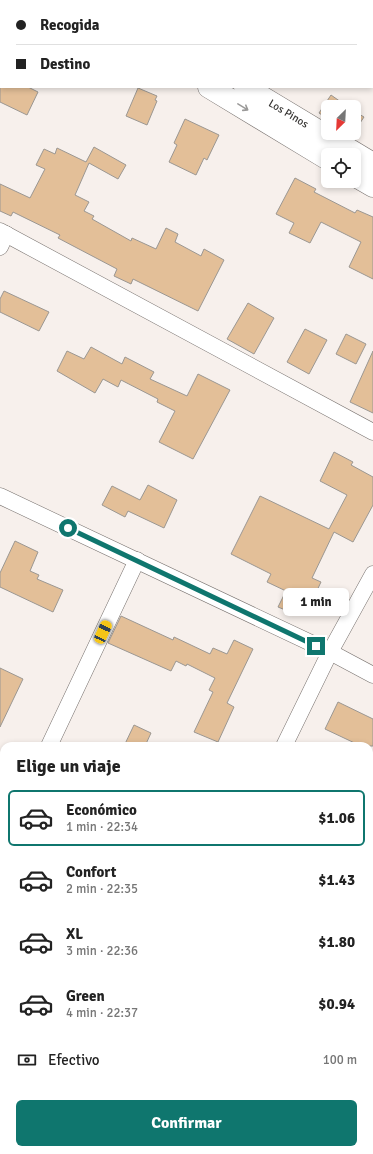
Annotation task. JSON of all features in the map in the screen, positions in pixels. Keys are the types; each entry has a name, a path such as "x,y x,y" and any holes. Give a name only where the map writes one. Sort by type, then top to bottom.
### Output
{"street":[{"path":"211,88 321,155"},
{"name":"Los Pinos","path":"246,88 373,164"},
{"path":"361,178 373,186"},
{"path":"2,238 373,432"},
{"path":"0,496 330,652 373,675"},
{"path":"51,742 137,560"},
{"path":"286,742 330,652 373,574"}],"building":[{"path":"0,88 30,88 38,92 27,115 0,102"},
{"path":"138,88 157,96 155,100 157,101 147,125 126,116"},
{"path":"331,95 338,100 328,100"},
{"path":"185,119 219,135 207,160 204,158 196,175 169,162 177,145 174,143"},
{"path":"94,147 126,165 118,179 89,163 75,195 89,202 84,211 94,216 92,219 131,241 132,238 156,249 166,228 178,234 175,242 201,256 204,249 224,260 198,311 133,279 131,284 114,276 117,269 58,238 60,235 13,212 11,216 0,211 0,184 30,198 45,169 36,165 44,149 55,154 57,148 86,162"},
{"path":"295,178 316,189 314,192 355,213 357,210 373,217 373,279 349,267 361,242 321,222 310,243 289,233 294,223 276,214"},
{"path":"4,291 49,312 39,331 0,312 0,299"},
{"path":"248,303 274,318 254,354 227,339"},
{"path":"305,329 327,340 309,374 287,362"},
{"path":"346,334 366,344 356,364 336,354"},
{"path":"91,347 122,364 125,357 154,372 150,379 187,396 198,374 230,390 193,459 159,442 175,411 157,402 158,399 121,380 118,387 103,379 95,393 57,371 67,351 84,359"},
{"path":"373,351 373,413 350,402"},
{"path":"334,452 353,462 351,465 373,477 373,505 353,542 334,532 312,578 321,582 311,603 302,599 295,614 278,607 286,591 267,582 271,574 231,554 260,496 329,529 347,495 320,481"},
{"path":"148,485 177,500 164,528 128,511 125,517 102,505 112,486 140,500"},
{"path":"15,541 38,552 30,571 39,575 37,579 63,590 53,612 0,587 0,573"},
{"path":"121,616 173,640 174,637 210,654 213,648 227,654 234,640 253,649 227,703 234,707 218,742 194,732 213,692 209,690 215,678 187,664 186,666 176,661 171,671 108,643"},
{"path":"0,668 23,679 0,727"},
{"path":"338,702 373,719 373,742 353,742 325,729"},
{"path":"134,725 151,733 147,742 126,742"}],"route":[{"path":"68,528 316,646"}]}
